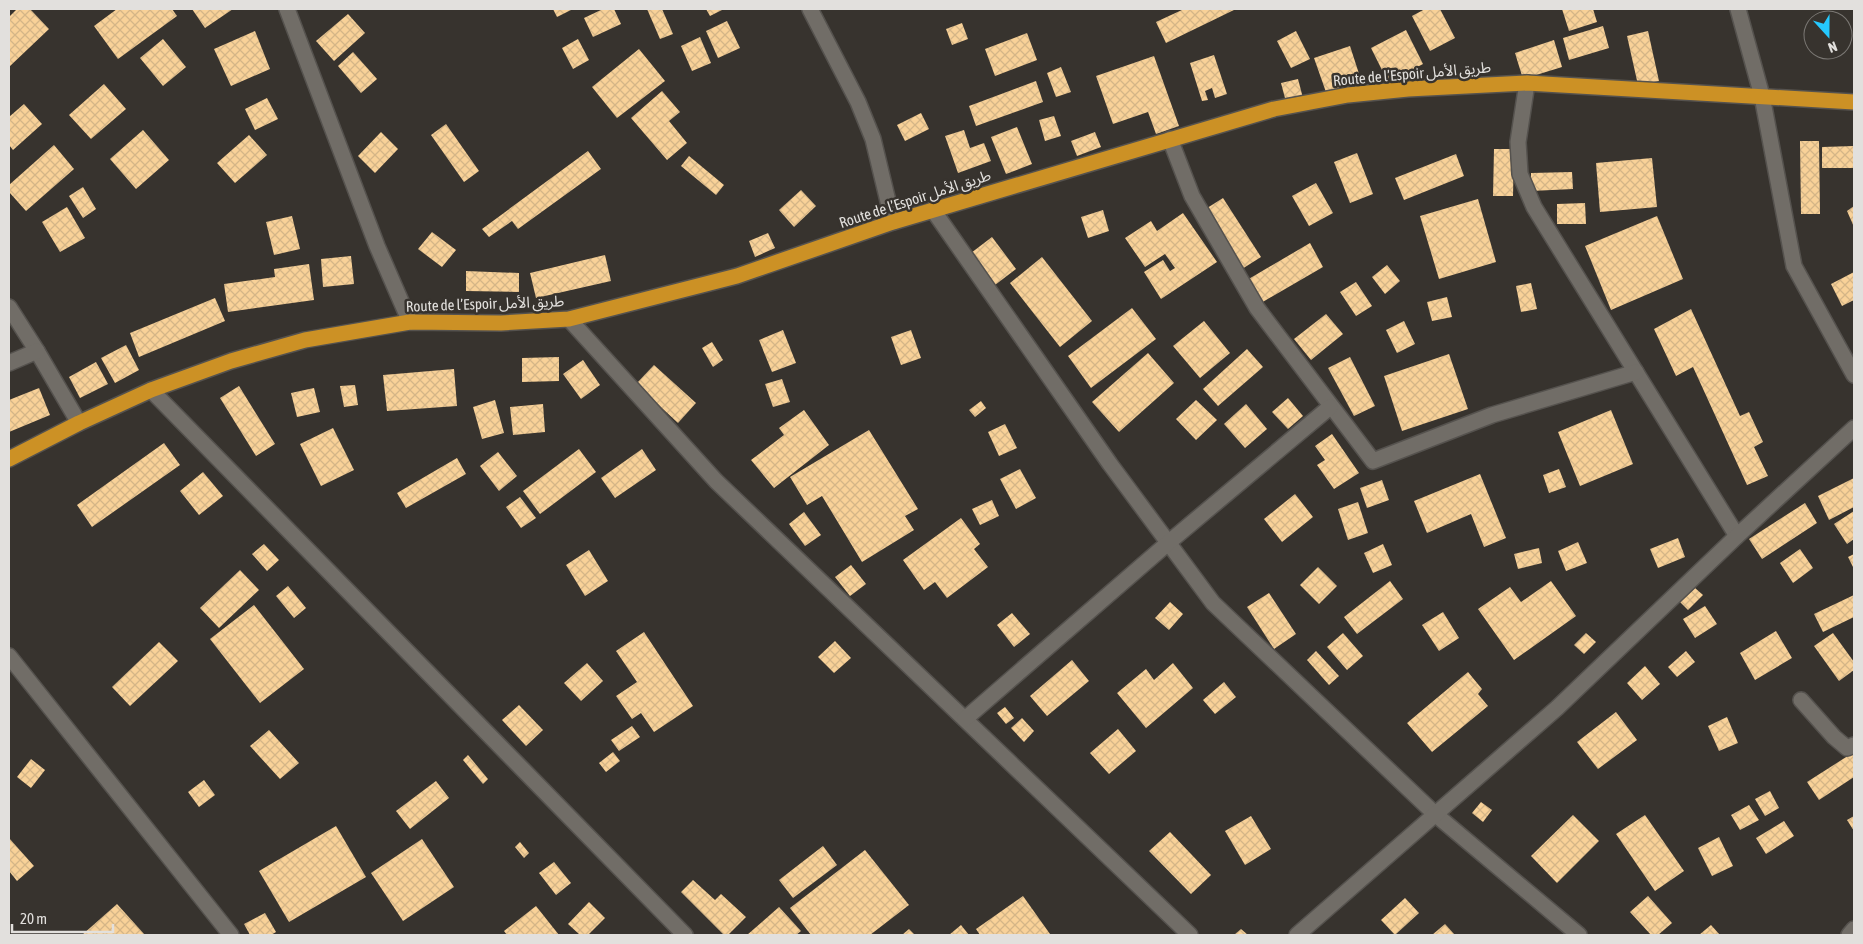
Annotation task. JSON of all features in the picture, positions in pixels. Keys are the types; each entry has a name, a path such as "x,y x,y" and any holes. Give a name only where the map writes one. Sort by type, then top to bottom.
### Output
{"highway":[{"name":"Route de l’Espoir طريق الأمل","path":"9,459 79,423 151,390 231,361 305,340 410,322 501,323 568,319 737,276 894,222 1274,108 1348,95 1408,89 1527,83 1854,102"}],"street":[{"path":"287,9 377,246 410,322"},
{"path":"810,9 858,102 873,139 894,222"},
{"path":"1738,9 1762,96 1794,266 1850,359 1854,375"},
{"path":"1527,83 1518,142 1520,174 1534,207 1737,536"},
{"path":"1170,140 1192,196 1257,308 1372,461 1492,415 1636,372"},
{"path":"933,210 1110,464 1213,603 1435,814 1579,935"},
{"path":"9,307 79,423"},
{"path":"568,319 716,480 1190,935"},
{"path":"9,363 37,351"},
{"path":"151,390 684,935"},
{"path":"965,719 1168,543 1330,407"},
{"path":"1297,935 1557,708 1737,536 1854,428"},
{"path":"9,656 231,935"},
{"path":"1801,700 1834,737 1847,748 1854,745"},
{"path":"1849,935 1854,929"}],"building":[{"path":"17,9 30,9 49,29 9,67 9,17"},
{"path":"117,9 172,9 177,16 118,59 94,26"},
{"path":"192,9 233,9 205,28"},
{"path":"553,9 573,9 557,17"},
{"path":"603,9 614,9 621,24 593,37 584,18"},
{"path":"647,9 662,9 673,34 660,39"},
{"path":"706,9 724,9 710,16"},
{"path":"1184,9 1236,9 1166,43 1156,22"},
{"path":"1425,9 1440,9 1455,38 1430,51 1412,16"},
{"path":"1562,9 1593,9 1597,22 1569,31"},
{"path":"348,14 365,33 334,61 316,41"},
{"path":"727,21 740,48 718,58 706,31"},
{"path":"962,23 968,39 952,45 946,29"},
{"path":"1603,26 1609,48 1569,60 1563,38"},
{"path":"1406,30 1423,64 1388,82 1371,48"},
{"path":"255,31 270,69 231,86 214,49"},
{"path":"1296,31 1310,59 1291,68 1277,41"},
{"path":"1648,31 1659,81 1638,85 1627,36"},
{"path":"1027,33 1037,60 995,76 985,49"},
{"path":"700,37 711,63 692,71 681,46"},
{"path":"163,39 186,67 163,86 140,58"},
{"path":"578,39 589,60 573,69 562,48"},
{"path":"1554,40 1562,67 1523,79 1515,53"},
{"path":"1350,46 1362,83 1327,95 1314,58"},
{"path":"639,49 665,81 617,118 592,87"},
{"path":"353,52 377,79 361,93 338,66"},
{"path":"1214,55 1227,94 1215,98 1212,88 1205,91 1208,100 1202,101 1190,63"},
{"path":"1154,56 1179,126 1156,134 1148,112 1113,124 1096,76"},
{"path":"1061,67 1071,92 1056,97 1047,73"},
{"path":"1298,79 1303,98 1286,102 1281,83"},
{"path":"1036,81 1043,102 976,126 969,106"},
{"path":"104,84 126,109 91,139 69,115"},
{"path":"662,91 680,112 669,121 687,143 667,160 631,118"},
{"path":"267,98 278,119 255,130 245,109"},
{"path":"24,104 42,124 13,150 9,145 9,117"},
{"path":"921,113 929,129 905,141 897,125"},
{"path":"1054,116 1061,136 1045,141 1039,120"},
{"path":"446,124 479,171 464,182 431,135"},
{"path":"1017,127 1032,164 1006,174 991,137"},
{"path":"143,130 169,160 136,189 110,159"},
{"path":"964,130 970,148 984,143 991,161 958,173 945,136"},
{"path":"381,132 398,149 375,173 358,156"},
{"path":"1095,132 1101,147 1077,156 1071,141"},
{"path":"249,135 267,155 235,183 217,163"},
{"path":"1800,141 1819,141 1820,214 1801,214"},
{"path":"54,145 74,169 26,211 9,192 9,185"},
{"path":"1854,146 1854,168 1822,168 1822,147"},
{"path":"1494,149 1514,149 1513,196 1493,196"},
{"path":"588,151 601,169 518,229 512,221 489,237 482,229"},
{"path":"1357,153 1373,194 1350,203 1334,162"},
{"path":"1456,154 1464,176 1404,200 1395,178"},
{"path":"689,156 724,185 716,195 681,166"},
{"path":"1652,158 1657,207 1600,212 1596,163"},
{"path":"1572,172 1573,189 1531,191 1531,173"},
{"path":"1316,183 1333,213 1309,226 1292,196"},
{"path":"83,187 96,209 83,218 69,196"},
{"path":"801,190 816,206 794,227 779,210"},
{"path":"1223,198 1261,257 1242,269 1204,210"},
{"path":"1478,199 1496,262 1439,279 1420,216"},
{"path":"1585,203 1586,224 1557,224 1557,204"},
{"path":"1854,206 1854,227 1847,211"},
{"path":"67,207 85,238 60,252 42,222"},
{"path":"1103,210 1109,231 1088,238 1081,217"},
{"path":"1183,213 1217,262 1161,299 1144,272 1163,260 1170,271 1175,268 1165,254 1145,267 1125,238 1151,221 1157,231"},
{"path":"292,216 300,249 274,255 266,222"},
{"path":"1657,216 1683,279 1611,310 1585,246"},
{"path":"432,232 456,250 442,267 418,249"},
{"path":"768,233 775,248 755,257 749,241"},
{"path":"992,237 1016,269 995,285 971,253"},
{"path":"1310,243 1323,267 1261,303 1247,280"},
{"path":"605,255 611,281 536,298 530,273"},
{"path":"351,256 354,284 323,287 321,259"},
{"path":"1042,257 1092,321 1060,347 1010,283"},
{"path":"309,264 314,300 228,312 224,284 275,277 274,269"},
{"path":"1387,265 1400,281 1385,294 1372,277"},
{"path":"466,271 519,273 519,292 466,291"},
{"path":"1854,272 1854,300 1842,306 1831,284"},
{"path":"1356,282 1372,306 1356,316 1340,292"},
{"path":"1531,283 1537,309 1521,312 1516,286"},
{"path":"1447,297 1452,317 1432,321 1427,302"},
{"path":"215,298 225,321 139,357 130,333"},
{"path":"1132,308 1156,339 1091,388 1068,356"},
{"path":"1691,309 1740,416 1749,412 1763,442 1754,447 1768,476 1747,485 1693,367 1676,376 1654,329"},
{"path":"1326,314 1343,334 1311,360 1294,339"},
{"path":"1204,321 1230,353 1200,378 1173,346"},
{"path":"1404,321 1415,344 1397,353 1386,330"},
{"path":"783,330 796,363 772,372 759,340"},
{"path":"911,330 921,358 901,365 891,337"},
{"path":"712,342 723,360 713,367 702,348"},
{"path":"126,345 139,370 115,383 101,358"},
{"path":"1247,349 1263,367 1218,406 1203,389"},
{"path":"1148,353 1174,383 1119,432 1092,402"},
{"path":"1449,354 1468,409 1402,431 1384,376"},
{"path":"559,357 559,381 522,382 522,358"},
{"path":"1350,357 1375,406 1354,416 1328,368"},
{"path":"583,360 600,385 581,399 563,374"},
{"path":"96,362 108,384 80,398 69,377"},
{"path":"654,365 696,403 678,423 636,384"},
{"path":"454,369 457,406 387,411 383,375"},
{"path":"782,379 790,402 773,407 765,384"},
{"path":"355,385 358,405 344,407 340,386"},
{"path":"239,386 275,444 256,456 220,398"},
{"path":"39,388 50,415 9,432 9,400"},
{"path":"314,388 320,412 297,417 291,393"},
{"path":"1288,398 1303,416 1288,429 1272,412"},
{"path":"495,400 504,433 482,439 473,407"},
{"path":"1196,400 1217,420 1196,440 1176,419"},
{"path":"981,401 986,408 975,417 969,410"},
{"path":"543,404 545,432 513,435 510,407"},
{"path":"1246,404 1267,429 1245,448 1224,424"},
{"path":"804,410 829,445 774,488 751,460 784,435 779,428"},
{"path":"1611,410 1633,464 1580,486 1558,432"},
{"path":"1005,424 1017,448 999,456 988,432"},
{"path":"333,428 354,470 321,486 300,444"},
{"path":"869,430 918,509 905,516 914,530 862,562 822,496 807,505 790,477"},
{"path":"1332,434 1359,473 1334,489 1317,465 1325,460 1315,446"},
{"path":"164,443 180,465 92,527 77,505"},
{"path":"579,449 596,472 540,514 523,491"},
{"path":"642,449 656,470 615,498 601,478"},
{"path":"498,452 517,476 499,491 480,466"},
{"path":"457,458 466,474 406,508 397,493"},
{"path":"1020,469 1036,498 1016,509 1000,479"},
{"path":"1559,469 1566,487 1549,493 1543,475"},
{"path":"203,472 223,496 199,515 180,491"},
{"path":"1480,474 1506,538 1484,547 1471,514 1427,533 1414,501"},
{"path":"1854,478 1854,507 1829,520 1818,496"},
{"path":"1382,480 1389,500 1367,508 1360,488"},
{"path":"1295,494 1313,517 1282,542 1264,519"},
{"path":"520,497 536,518 521,528 506,507"},
{"path":"992,500 999,516 980,525 972,509"},
{"path":"1358,502 1368,533 1348,540 1338,509"},
{"path":"1805,503 1817,523 1762,559 1749,539"},
{"path":"1854,511 1854,539 1847,544 1834,524"},
{"path":"804,512 821,535 805,546 789,524"},
{"path":"961,518 980,544 974,549 988,567 947,598 935,582 924,590 903,560"},
{"path":"1678,538 1685,557 1658,568 1650,549"},
{"path":"1578,542 1587,563 1566,571 1558,551"},
{"path":"264,544 279,560 267,571 252,554"},
{"path":"1383,544 1392,565 1373,573 1364,553"},
{"path":"1539,548 1542,563 1518,569 1514,554"},
{"path":"1800,549 1813,568 1793,583 1780,563"},
{"path":"589,550 608,581 585,596 566,565"},
{"path":"1854,554 1854,569 1848,557"},
{"path":"851,565 866,584 850,596 835,577"},
{"path":"1318,567 1337,586 1319,604 1300,585"},
{"path":"240,570 259,590 219,628 200,608"},
{"path":"1390,581 1403,599 1357,634 1344,617"},
{"path":"1551,581 1576,616 1514,660 1478,609 1510,587 1521,602"},
{"path":"288,586 306,608 294,618 276,596"},
{"path":"1695,588 1703,595 1688,610 1680,602"},
{"path":"1269,593 1296,634 1274,649 1247,607"},
{"path":"1854,595 1854,617 1823,632 1814,614"},
{"path":"1170,602 1183,614 1169,630 1155,618"},
{"path":"254,605 304,669 260,703 210,639"},
{"path":"1705,606 1717,624 1695,638 1683,619"},
{"path":"1443,612 1459,638 1439,651 1422,625"},
{"path":"1012,613 1030,634 1014,647 997,625"},
{"path":"1776,631 1792,658 1755,680 1740,653"},
{"path":"644,632 693,706 654,732 641,713 632,719 616,696 637,682 616,651"},
{"path":"1343,633 1363,656 1347,670 1327,647"},
{"path":"1586,633 1596,642 1584,654 1574,645"},
{"path":"1833,633 1854,662 1854,670 1839,681 1814,646"},
{"path":"835,641 851,658 834,673 818,657"},
{"path":"159,642 178,661 130,706 112,687"},
{"path":"1316,651 1339,676 1329,685 1307,660"},
{"path":"1686,651 1695,662 1677,677 1668,667"},
{"path":"1072,660 1089,681 1047,716 1030,696"},
{"path":"587,663 603,681 581,701 564,683"},
{"path":"1173,663 1193,688 1146,728 1117,693 1146,669 1154,680"},
{"path":"1645,666 1660,684 1642,700 1627,683"},
{"path":"1468,672 1482,689 1478,694 1488,706 1432,752 1407,723"},
{"path":"1224,682 1236,697 1215,714 1203,700"},
{"path":"519,705 543,730 526,746 502,720"},
{"path":"1005,707 1014,718 1006,724 997,713"},
{"path":"1616,712 1637,740 1598,769 1577,742"},
{"path":"1727,717 1738,743 1719,751 1708,726"},
{"path":"1022,718 1034,731 1024,742 1011,728"},
{"path":"632,726 640,737 619,751 611,740"},
{"path":"1118,729 1136,751 1109,774 1090,753"},
{"path":"269,730 299,763 280,779 250,746"},
{"path":"613,752 620,761 606,772 599,763"},
{"path":"1854,752 1854,777 1819,800 1807,782"},
{"path":"468,755 488,779 483,784 463,760"},
{"path":"31,759 45,770 31,788 17,777"},
{"path":"204,780 215,795 199,807 188,792"},
{"path":"436,781 449,798 410,829 396,811"},
{"path":"1770,791 1779,808 1765,816 1755,799"},
{"path":"1481,802 1492,810 1483,822 1472,813"},
{"path":"1749,805 1759,820 1740,830 1731,815"},
{"path":"1573,815 1599,841 1557,883 1531,856"},
{"path":"1645,815 1684,871 1655,891 1616,834"},
{"path":"1251,816 1271,849 1245,865 1225,831"},
{"path":"1854,816 1854,831 1847,820"},
{"path":"1784,821 1794,836 1766,854 1756,838"},
{"path":"336,826 366,877 289,922 259,871"},
{"path":"1170,832 1211,875 1191,894 1149,851"},
{"path":"1719,837 1733,866 1712,876 1698,848"},
{"path":"9,838 34,866 17,881 9,871"},
{"path":"422,839 454,887 403,921 371,873"},
{"path":"520,842 529,853 524,858 515,847"},
{"path":"823,846 837,865 793,898 779,880"},
{"path":"865,850 909,905 870,935 811,935 790,908"},
{"path":"554,862 571,883 556,895 539,873"},
{"path":"693,880 715,900 721,894 746,917 728,935 724,935 681,892"},
{"path":"1023,896 1050,934 980,935 976,929"},
{"path":"1648,896 1672,923 1658,935 1651,935 1630,912"},
{"path":"1405,898 1419,913 1395,935 1381,920"},
{"path":"589,902 605,918 588,935 580,935 568,924"},
{"path":"117,904 145,935 82,935"},
{"path":"536,906 559,935 507,935 504,931"},
{"path":"779,907 801,931 796,935 747,935"},
{"path":"265,913 276,932 271,935 250,935 244,924"},
{"path":"1445,924 1455,935 1432,935"},
{"path":"961,925 969,935 949,935"},
{"path":"1711,925 1720,935 1699,935"},
{"path":"909,929 915,935 902,935"},
{"path":"1241,929 1248,935 1234,935"}]}
